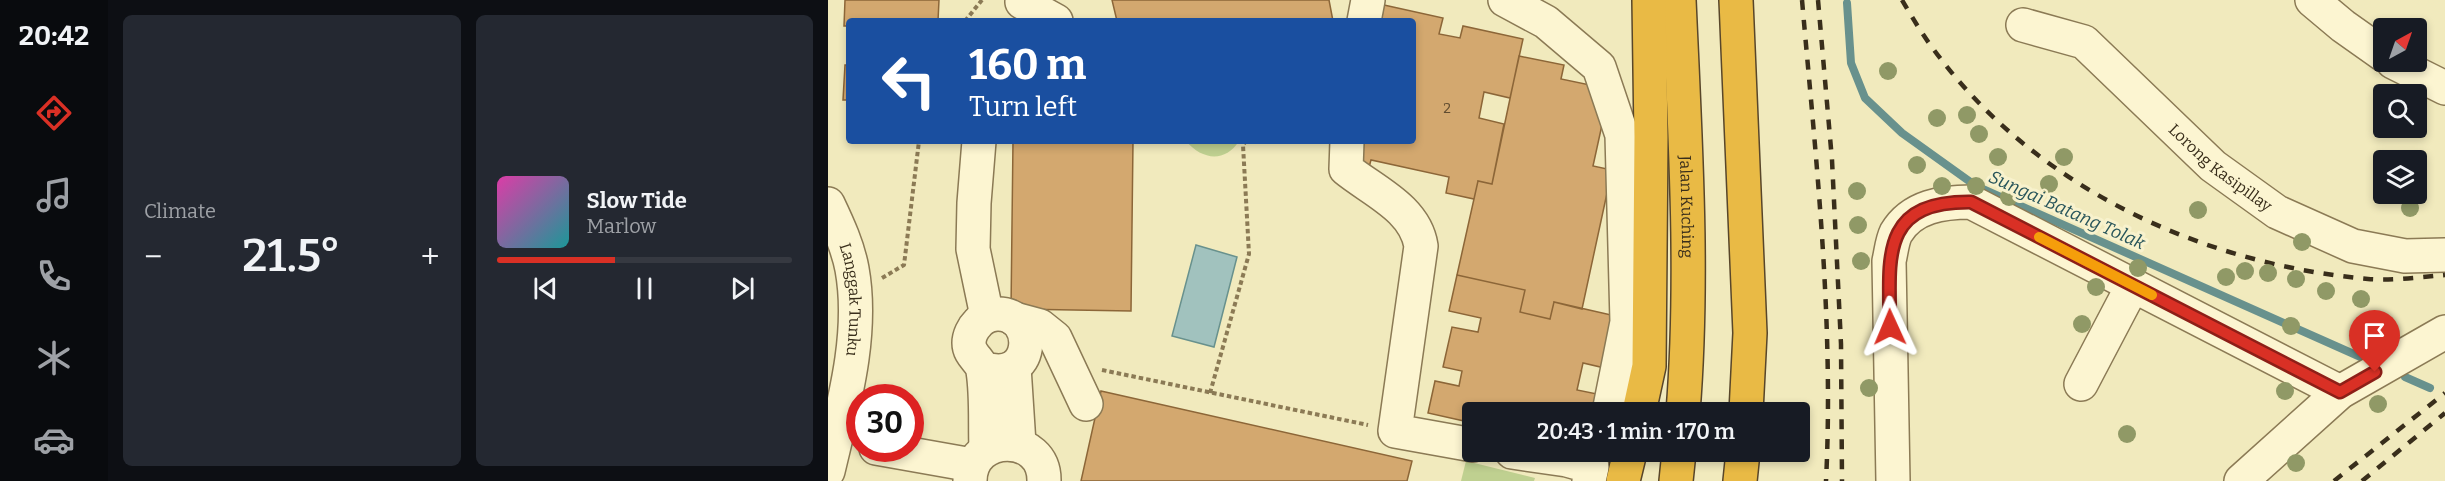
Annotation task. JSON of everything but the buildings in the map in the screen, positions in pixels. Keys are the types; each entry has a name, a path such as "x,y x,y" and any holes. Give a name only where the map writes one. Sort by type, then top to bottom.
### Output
{"highway":[{"path":"1641,402 1649,366 1652,137 1649,0"},
{"name":"Jalan Kuching","path":"1679,0 1689,216 1688,353 1684,402"},
{"path":"1736,0 1750,333 1747,402"},
{"path":"1623,481 1628,462"},
{"path":"1676,481 1678,462"},
{"path":"1740,481 1742,462"}],"street":[{"path":"1365,18 1368,0"},
{"path":"1505,0 1546,22 1599,67 1622,135 1627,322 1610,402"},
{"path":"2312,0 2373,47"},
{"path":"1018,8 1047,18"},
{"name":"Lorong Kasipillay","path":"2023,25 2084,42 2213,166 2277,212 2353,246 2405,256 2445,255"},
{"path":"2413,72 2445,88"},
{"path":"976,465 998,368 1025,354 1027,340 1024,330 1000,318 973,249 979,144"},
{"path":"1347,144 1346,169 1401,211 1419,235 1421,246 1395,431 1462,443"},
{"path":"1893,481 1889,261 1896,234 1907,221 1921,210 1947,202 1971,202 2340,392"},
{"name":"Langgak Tunku","path":"828,204 847,251 855,294 852,353 828,471"},
{"path":"2081,384 2133,285"},
{"path":"1019,444 998,368 971,352 969,343 974,328 1000,318 1048,331 1055,338 1069,364 1086,404"},
{"path":"2241,481 2340,392 2445,332"},
{"path":"841,416 846,426"},
{"path":"924,456 976,465 1004,442 1019,444 1036,456 1042,465 1044,481"},
{"path":"1576,462 1593,466"}],"path":[{"path":"967,18 982,0"},
{"path":"855,294 904,266 919,144"},
{"path":"1210,393 1249,254 1244,144"},
{"path":"1069,364 1395,431"}],"green space":[{"path":"1189,144 1236,144 1220,156 1206,155"},
{"path":"1466,462 1535,478 1534,481 1461,481"}],"water":[{"path":"1196,245 1237,257 1214,347 1172,336"}],"waterway":[{"name":"Sungai Batang Tolak","path":"1847,3 1851,63 1865,98 1902,133 1976,186 2365,359"},
{"name":"Sungai Batang Tolak","path":"2405,377 2430,388"}],"railway":[{"path":"1802,0 1826,300 1828,361 1826,481"},
{"path":"1818,0 1832,160 1841,344 1842,481"},
{"path":"1902,0 1934,50 1975,99 2021,141 2071,179 2126,210 2183,236 2244,256 2305,270 2368,279 2445,275"},
{"path":"2334,481 2445,393"},
{"path":"2362,481 2445,413"}],"slow traffic":[{"path":"2039,237 2152,295"}],"route":[{"path":"1890,327 1889,261 1896,234 1921,210 1947,202 1971,202 2340,392 2375,372"}]}
